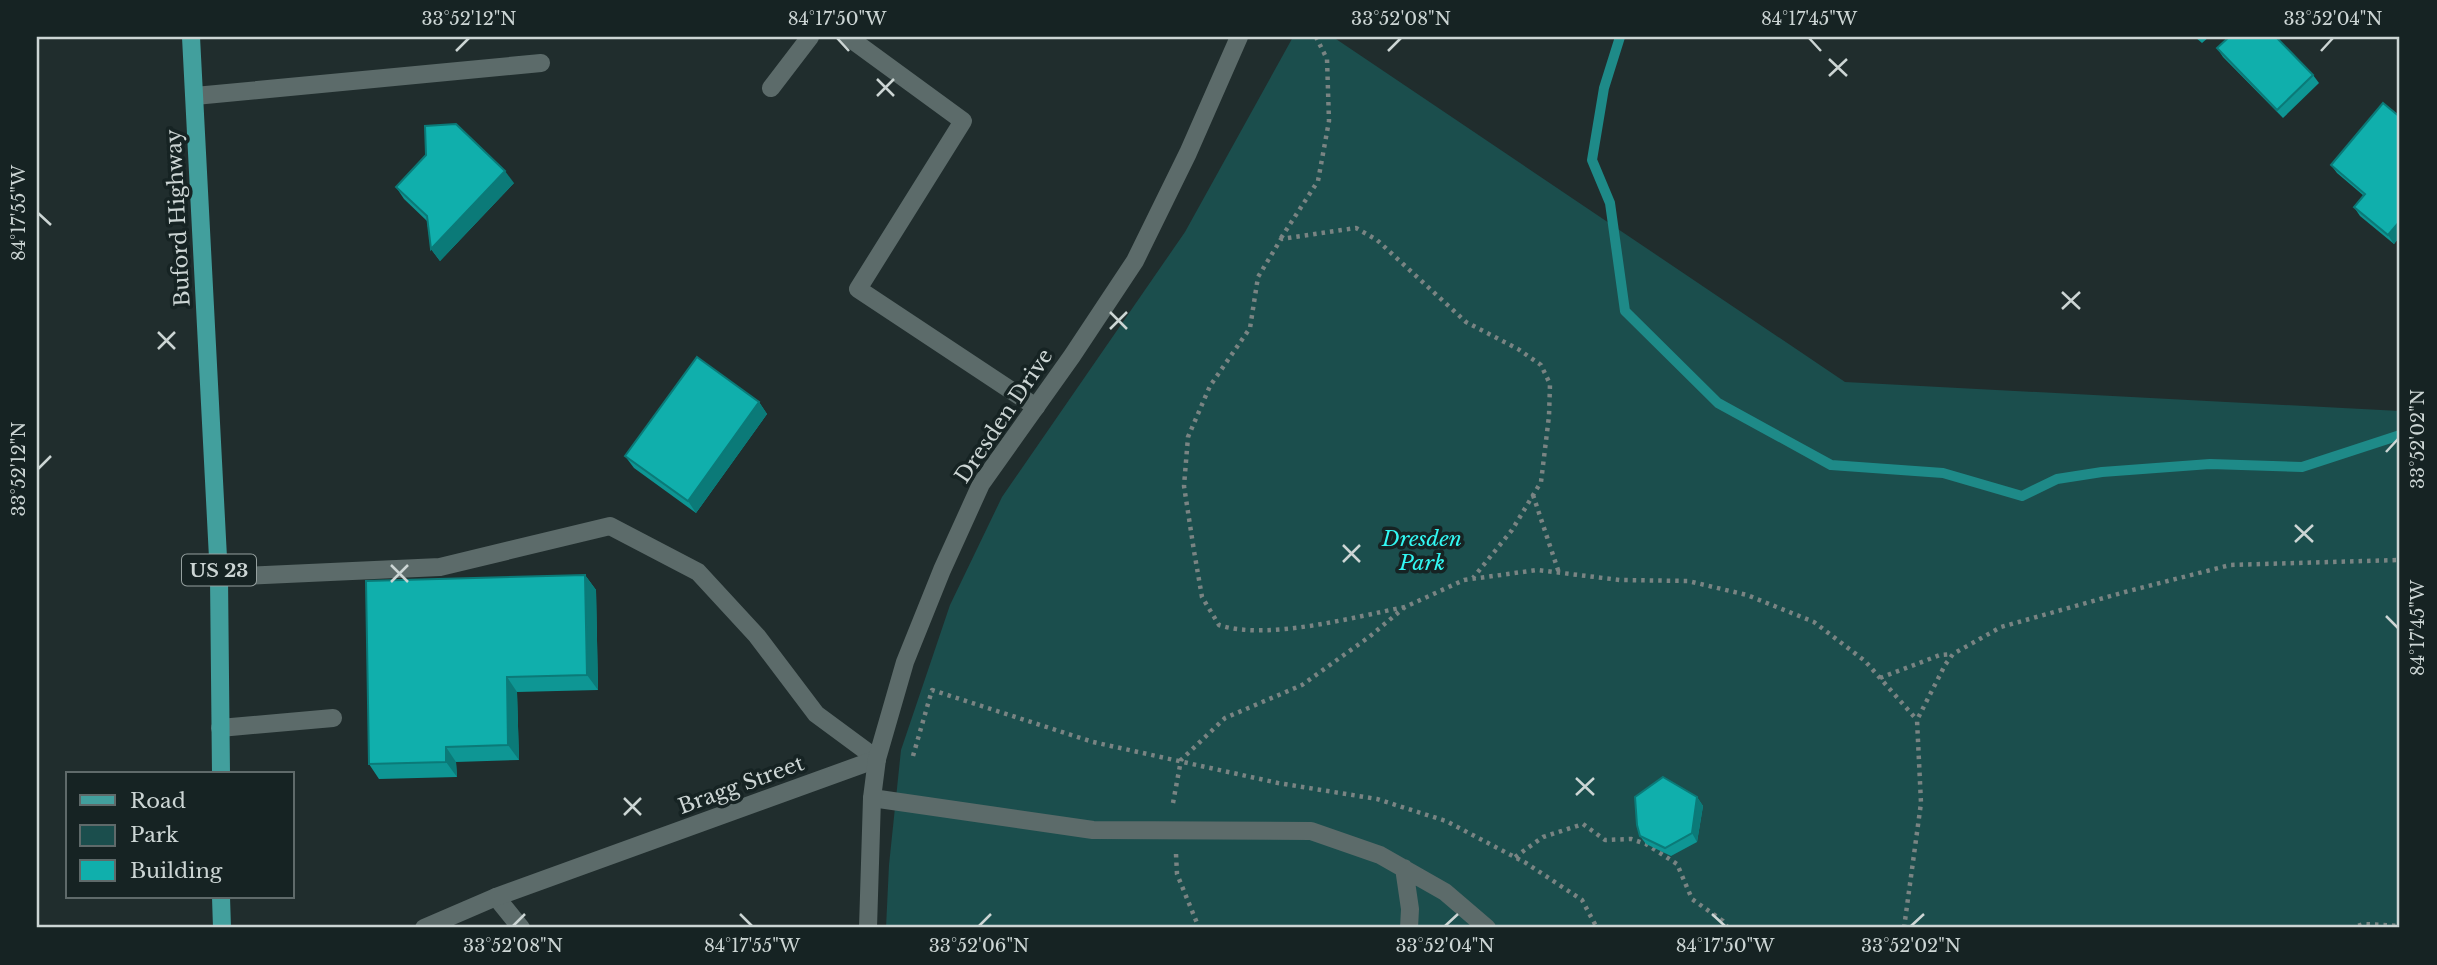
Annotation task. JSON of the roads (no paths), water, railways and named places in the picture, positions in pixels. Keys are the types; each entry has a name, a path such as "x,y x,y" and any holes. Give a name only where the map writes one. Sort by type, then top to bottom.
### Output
{"main road":[{"name":"Buford Highway","path":"191,37 219,577 220,772"},
{"path":"221,898 222,928"}],"street":[{"path":"771,88 810,37"},
{"path":"849,37 962,121 858,289 1036,407"},
{"name":"Dresden Drive","path":"868,928 872,798 877,759 905,662 942,570 981,484 1135,261 1188,153 1238,37"},
{"path":"195,96 541,63"},
{"path":"219,577 440,567 610,526 698,572 757,636 816,715 877,759"},
{"path":"220,728 333,718"},
{"name":"Bragg Street","path":"424,928 496,897 877,759"},
{"path":"872,798 1093,830 1311,831 1380,855 1404,868 1445,892 1487,928"},
{"path":"1404,868 1410,909 1409,928"},
{"path":"496,897 521,928"}],"waterway":[{"path":"1620,37 1604,88 1592,160 1610,203 1625,311 1718,403 1831,465 1943,473 2022,496 2057,479 2102,472 2210,464 2302,467 2400,435"}],"park label":[{"name":"Dresden Park","path":"1422,551"}]}
